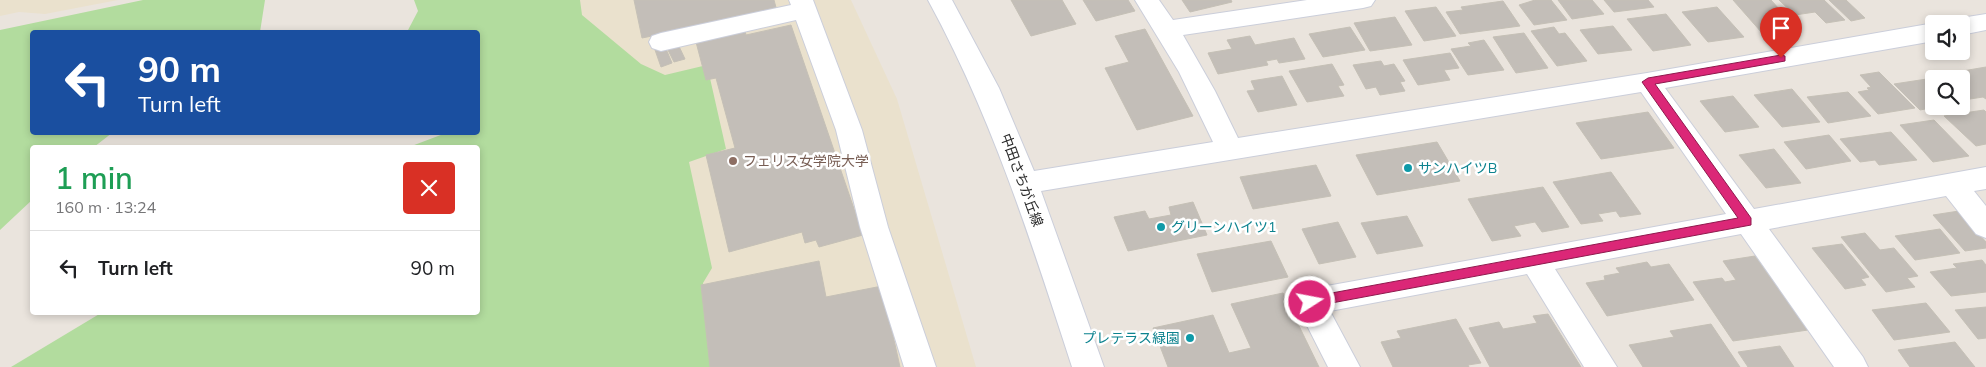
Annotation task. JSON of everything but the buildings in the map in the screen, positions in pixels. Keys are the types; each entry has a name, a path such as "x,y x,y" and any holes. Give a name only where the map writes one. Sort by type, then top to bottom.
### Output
{"street":[{"name":"中田さちが丘線","path":"940,0 959,32 992,103 1024,183 1088,367"},
{"path":"1147,0 1168,29 1214,114 1229,149"},
{"path":"1168,29 1364,0"},
{"path":"661,42 803,5 849,130 874,227 920,367"},
{"path":"1970,25 1986,22"},
{"path":"1024,183 1648,82 1925,34"},
{"path":"1648,82 1852,367"},
{"path":"1344,367 1310,302 1986,178"},
{"path":"1952,184 1986,226"},
{"path":"1534,261 1600,367"}],"shaded area":[{"path":"0,0 118,0 45,14 19,12 0,16"},
{"name":"フェリス女学院大学","path":"540,0 851,0 897,99 976,367 606,367"}],"green space":[{"path":"143,0 265,0 260,30 30,30 30,135 109,135 97,145 30,145 30,202 0,230 0,30"},
{"path":"414,0 580,0 582,15 641,64 665,75 707,65 726,149 689,162 712,268 703,283 713,367 11,367 98,315 480,315 480,145 414,145 441,135 480,135 480,30 408,30 418,11"}],"place":[{"name":"フェリス女学院大学","path":"733,161"},
{"name":"サンハイツB","path":"1408,168"},
{"name":"グリーンハイツ1","path":"1161,227"},
{"name":"プレテラス緑園","path":"1190,338"}],"route":[{"path":"1310,302 1747,222 1648,82 1781,58"}]}
